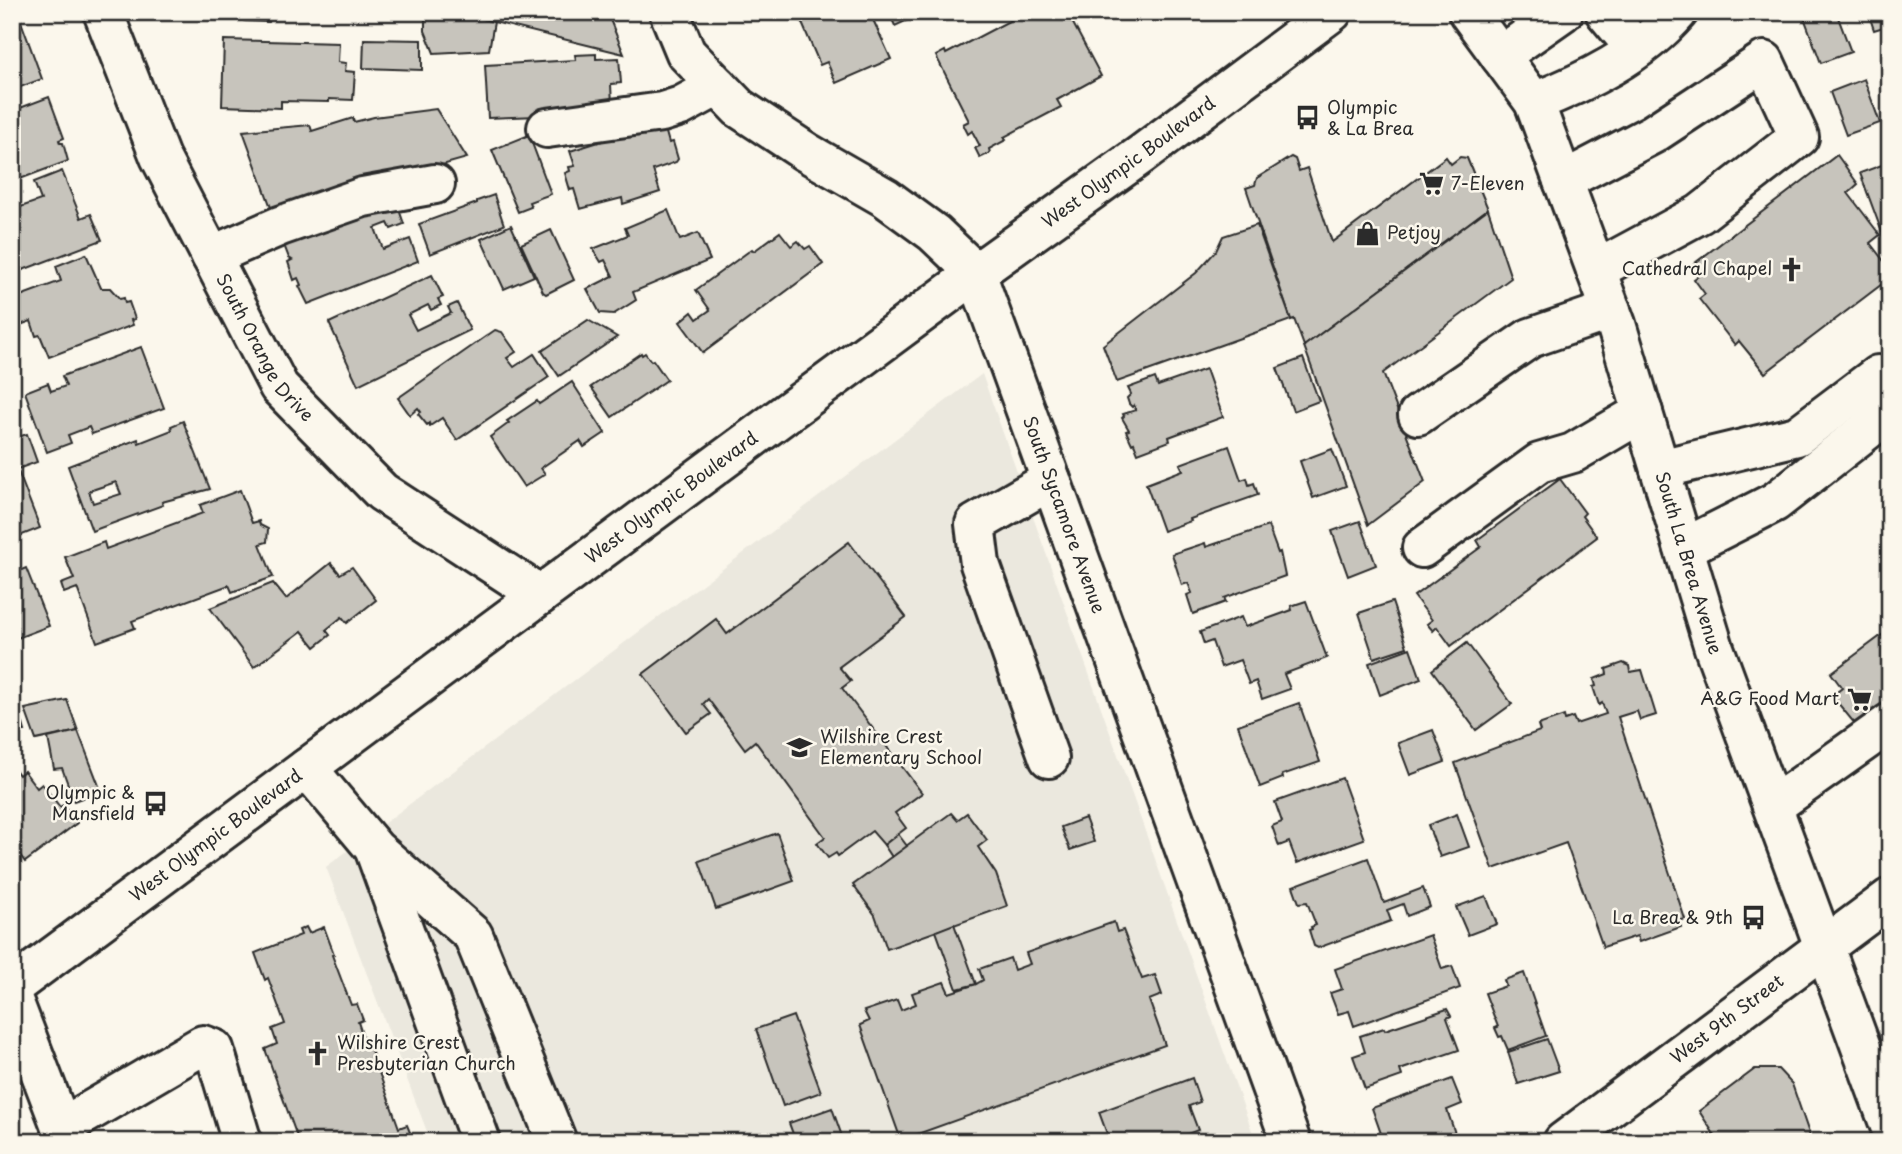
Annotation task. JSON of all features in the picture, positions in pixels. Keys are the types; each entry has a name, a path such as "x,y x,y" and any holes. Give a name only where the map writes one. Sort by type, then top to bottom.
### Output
{"main road":[{"name":"South Orange Drive","path":"103,12 160,157 279,387 382,492 540,595"},
{"name":"West Olympic Boulevard","path":"12,987 1332,12"},
{"name":"South La Brea Avenue","path":"1468,12 1534,102 1611,310 1714,648 1890,1126"},
{"path":"1500,56 1563,12"},
{"path":"1605,12 1636,49"},
{"path":"1534,102 1567,89 1636,49 1661,33 1678,12"},
{"name":"South Sycamore Avenue","path":"676,14 686,53 739,108 806,152 886,198 934,233 976,273 1291,1142"},
{"path":"1563,181 1653,134 1764,61 1799,137 1700,214 1596,270"},
{"path":"547,128 662,112 681,106 718,86"},
{"path":"211,256 280,226 363,197 435,184"},
{"path":"1418,415 1530,338 1611,310"},
{"path":"1660,469 1797,436 1878,375 1890,407"},
{"path":"1422,548 1539,463 1573,453 1643,412"},
{"path":"1684,548 1775,502 1890,412"},
{"path":"1049,758 980,564 975,524 1051,480"},
{"path":"1773,806 1890,723"},
{"path":"307,768 375,849 474,935 557,1142"},
{"path":"375,849 481,1142"},
{"name":"West 9th Street","path":"1563,1142 1890,898"},
{"path":"12,998 64,1135 203,1045 214,1049 242,1142"}],"shaded area":[{"name":"Wilshire Crest Elementary School","path":"982,374 1256,1142 431,1142 326,867"}],"building":[{"path":"209,12 273,12 269,22 245,21 225,13 223,18"},
{"path":"425,12 458,12 494,22 489,50 434,53 425,31"},
{"path":"458,12 607,12 624,54 494,22"},
{"path":"809,12 873,12 870,13 891,59 836,83 827,62 820,65 799,16"},
{"path":"889,12 907,12 910,19 895,26"},
{"path":"1026,12 1067,12 1101,76 1057,100 1061,107 1004,137 1006,140 989,149 990,153 980,158 975,148 980,146 972,131 968,134 963,124 969,121 936,56 945,51 946,54"},
{"path":"1802,12 1836,12 1851,52 1821,63"},
{"path":"1875,12 1890,12 1890,25 1874,30 1869,15"},
{"path":"19,16 42,79 12,90 12,19"},
{"path":"364,39 422,40 422,70 363,68"},
{"path":"224,40 339,43 338,62 346,63 345,71 355,72 353,100 281,101 281,108 222,106"},
{"path":"596,54 596,59 619,58 621,83 611,84 612,105 536,110 537,116 488,118 485,65 576,60 575,55"},
{"path":"1864,79 1880,123 1846,135 1830,92"},
{"path":"49,97 64,138 59,140 63,143 68,161 12,182 12,111"},
{"path":"436,109 467,158 273,213 243,131 310,125 312,131 353,118 354,122"},
{"path":"663,122 669,143 673,142 678,159 653,170 660,192 623,204 622,198 580,209 574,189 570,190 565,173 570,171 569,167 575,166 570,151"},
{"path":"529,135 551,194 529,202 531,207 518,212 492,150"},
{"path":"1837,155 1858,184 1848,193 1880,235 1870,243 1890,269 1890,278 1765,373 1739,341 1735,345 1699,299 1705,294 1694,279 1698,276 1691,266"},
{"path":"1291,157 1295,159 1299,171 1307,168 1332,242 1446,157 1451,164 1460,157 1467,158 1488,209 1304,346 1294,319 1291,320 1246,188 1255,185 1257,178"},
{"path":"1890,162 1890,254 1860,173"},
{"path":"62,171 81,218 91,214 102,240 12,274 12,210 41,200 34,182"},
{"path":"494,195 504,225 430,254 419,224"},
{"path":"396,201 404,224 391,229 388,223 375,228 383,249 410,239 418,261 308,304 298,278 294,280 288,262 292,260 284,245"},
{"path":"1488,209 1511,278 1383,373 1425,482 1368,525 1304,346"},
{"path":"668,210 680,240 698,233 710,260 633,292 636,300 614,314 600,313 587,289 613,276 605,260 601,262 593,249 628,235 625,228"},
{"path":"511,225 534,276 504,289 481,239"},
{"path":"1257,225 1291,320 1117,382 1103,345 1196,273 1216,251 1223,236"},
{"path":"551,230 574,280 546,294 521,244"},
{"path":"780,232 791,246 798,241 805,249 810,246 823,264 703,353 680,322 692,312 697,319 710,310 696,290"},
{"path":"86,254 101,288 110,288 120,299 124,298 125,303 129,302 135,319 131,320 133,325 49,357 40,335 36,336 31,321 12,328 12,299 61,281 56,266"},
{"path":"432,275 443,297 438,299 441,305 431,310 428,305 408,315 416,330 451,313 448,307 457,303 470,330 358,385 329,323"},
{"path":"588,320 617,337 559,376 542,351"},
{"path":"495,330 502,332 516,352 507,358 514,367 534,354 549,377 457,440 442,418 430,426 418,414 421,412 418,408 410,415 398,398"},
{"path":"141,347 164,408 92,434 89,427 68,435 71,443 47,452 25,392 48,383 51,391 66,386 62,376"},
{"path":"641,353 653,360 667,380 612,417 591,387"},
{"path":"1303,358 1319,401 1293,411 1277,368"},
{"path":"1206,369 1223,417 1169,437 1170,441 1138,453 1122,418 1123,414 1136,410 1134,405 1132,407 1129,404 1127,398 1131,394 1128,388 1155,378 1158,386"},
{"path":"572,382 605,433 584,447 580,441 541,468 545,474 524,487 490,437 509,423 507,421"},
{"path":"183,421 210,489 162,502 163,505 92,531 68,466 138,439 139,443 172,430 171,426","holes":["116,482 121,494 93,503 89,491"]},
{"path":"27,434 37,462 12,471 12,439"},
{"path":"1229,446 1241,480 1247,478 1249,485 1254,483 1258,495 1163,531 1146,484 1183,470 1180,464"},
{"path":"1332,449 1346,486 1313,498 1300,461"},
{"path":"18,471 40,528 12,539 12,473"},
{"path":"1560,479 1585,513 1582,516 1597,537 1451,646 1437,627 1433,631 1427,624 1432,620 1414,596 1481,547 1477,540"},
{"path":"240,490 252,523 259,521 260,525 268,529 267,542 260,544 273,577 232,592 229,585 132,621 135,628 97,642 77,588 64,593 61,584 74,579 65,557 104,542 106,549 203,513 200,505"},
{"path":"1360,521 1376,565 1348,576 1332,531"},
{"path":"1268,526 1278,553 1280,552 1285,576 1224,598 1226,602 1193,614 1187,595 1192,593 1188,583 1182,585 1172,554 1205,543 1206,547"},
{"path":"849,542 906,617 839,667 851,681 842,688 922,793 895,813 906,828 884,845 872,831 838,856 836,853 828,858 817,843 825,837 755,741 745,749 708,699 703,704 711,714 686,732 643,674 716,619 727,634"},
{"path":"331,563 340,574 352,567 376,600 347,623 342,617 326,630 330,635 315,647 302,631 254,667 210,608 273,583 286,599"},
{"path":"26,568 49,626 12,640 12,574"},
{"path":"1306,601 1327,658 1284,674 1290,689 1262,699 1256,681 1249,684 1240,660 1221,667 1212,641 1204,644 1200,632 1241,617 1245,627 1292,610 1291,606"},
{"path":"1392,602 1407,647 1374,658 1359,613"},
{"path":"1890,629 1890,699 1855,724 1832,696 1842,688 1831,673"},
{"path":"1467,643 1512,704 1476,730 1432,670"},
{"path":"1410,648 1421,679 1380,695 1369,663"},
{"path":"1623,663 1629,666 1630,672 1642,670 1656,715 1640,720 1637,711 1618,717 1685,919 1679,921 1681,927 1639,942 1637,936 1603,947 1566,843 1493,869 1455,763 1540,731 1538,725 1564,716 1565,720 1573,717 1576,724 1606,714 1602,703 1599,705 1593,687 1596,686 1594,679 1607,674 1606,669"},
{"path":"67,700 78,731 36,740 25,709"},
{"path":"1299,703 1320,762 1282,775 1283,778 1260,787 1238,725"},
{"path":"12,704 18,725 23,724 25,731 12,731"},
{"path":"1433,730 1445,762 1410,775 1398,743"},
{"path":"78,731 101,791 74,801 62,768 54,769 48,738"},
{"path":"12,765 19,775 24,771 37,788 42,784 77,823 25,862 12,844"},
{"path":"1342,778 1364,839 1297,863 1289,842 1279,846 1272,826 1282,822 1275,802"},
{"path":"951,813 957,820 967,813 987,840 978,847 996,874 1007,906 887,949 875,915 853,885"},
{"path":"1457,814 1469,847 1440,857 1428,825"},
{"path":"1085,818 1094,842 1070,850 1061,827"},
{"path":"777,833 794,881 716,909 699,861"},
{"path":"898,834 907,846 892,857 884,845"},
{"path":"1368,858 1384,903 1423,888 1430,907 1407,916 1403,904 1387,910 1391,921 1318,948 1314,946 1309,930 1316,925 1307,902 1299,903 1293,886"},
{"path":"1486,896 1497,924 1468,935 1456,907"},
{"path":"1114,922 1117,932 1123,930 1142,979 1155,975 1162,995 1149,1000 1165,1045 901,1140 860,1025 869,1021 864,1011 897,1000 901,1010 916,1004 912,993 944,982 949,993 976,984 983,980 979,969 1010,958 1014,970 1030,964 1026,953"},
{"path":"954,924 976,984 957,989 936,931"},
{"path":"306,927 309,933 324,927 351,1005 357,1004 363,1020 358,1022 365,1043 368,1042 399,1128 407,1125 414,1142 299,1142 265,1049 277,1044 272,1029 285,1024 268,978 265,980 255,953 301,935 299,930"},
{"path":"1430,935 1442,969 1452,966 1460,988 1354,1026 1349,1011 1338,1014 1330,993 1342,989 1335,969"},
{"path":"1524,973 1546,1036 1508,1050 1495,1028 1498,1027 1485,993 1506,986 1504,980"},
{"path":"1447,1009 1451,1016 1447,1018 1459,1050 1400,1070 1402,1076 1365,1089 1353,1056 1365,1052 1360,1036"},
{"path":"793,1016 821,1092 783,1106 756,1029"},
{"path":"1547,1039 1559,1071 1518,1084 1508,1052"},
{"path":"1755,1069 1778,1069 1792,1084 1812,1142 1719,1142 1699,1111"},
{"path":"1192,1078 1200,1102 1189,1106 1198,1130 1167,1142 1110,1142 1099,1112"},
{"path":"1452,1079 1462,1104 1447,1110 1458,1142 1384,1142 1372,1108"},
{"path":"832,1108 844,1142 796,1142 789,1123"}],"place":[{"name":"Olympic & La Brea","path":"1307,118"},
{"name":"7-Eleven","path":"1431,184"},
{"name":"Petjoy","path":"1367,233"},
{"name":"Cathedral Chapel","path":"1792,269"},
{"name":"A&G Food Mart","path":"1859,699"},
{"name":"Wilshire Crest Elementary School","path":"800,747"},
{"name":"Olympic & Mansfield","path":"155,803"},
{"name":"La Brea & 9th","path":"1753,918"},
{"name":"Wilshire Crest Presbyterian Church","path":"317,1053"}]}
